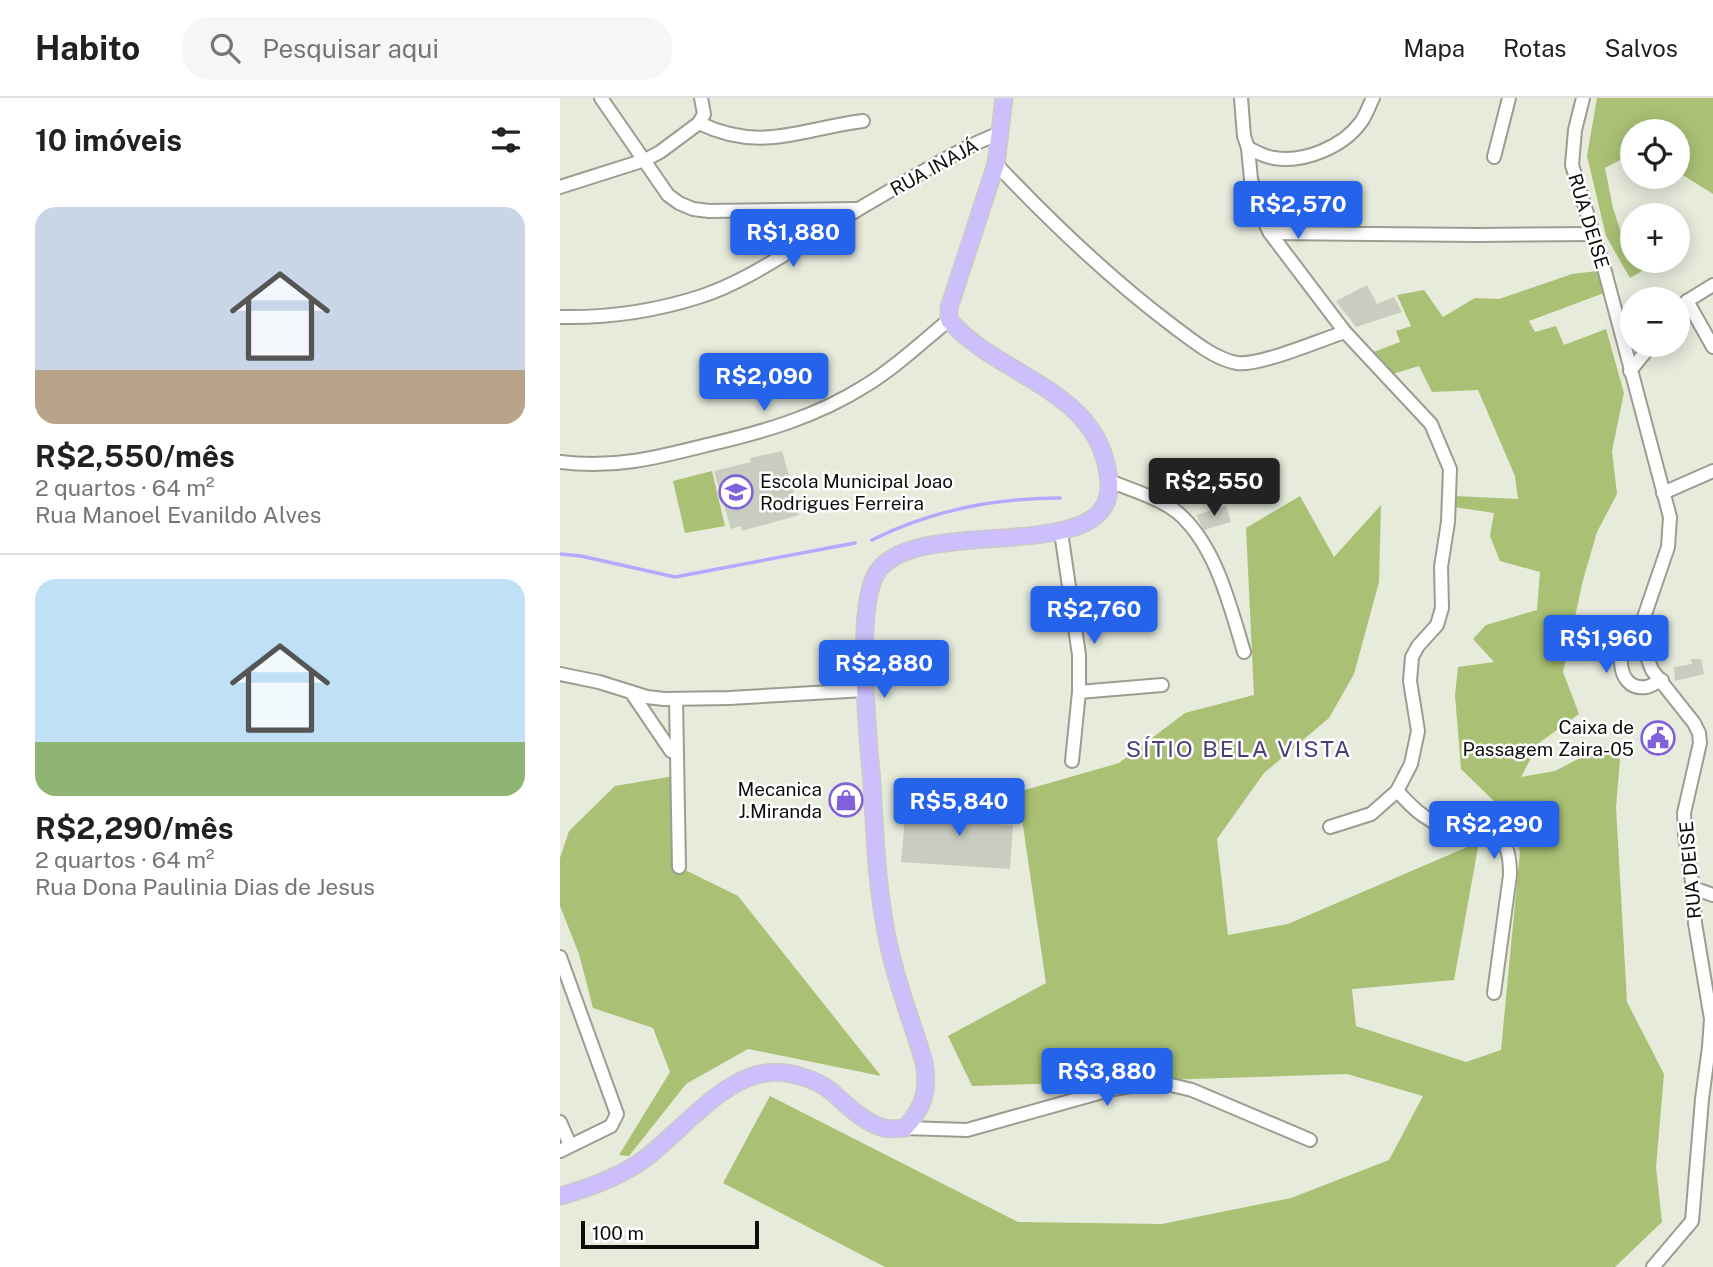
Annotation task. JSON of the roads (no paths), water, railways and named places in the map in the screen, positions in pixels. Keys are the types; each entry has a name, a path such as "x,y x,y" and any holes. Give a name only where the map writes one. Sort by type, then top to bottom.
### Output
{"main road":[{"path":"560,1196 611,1178 639,1163 729,1088 766,1073 798,1076 830,1090 849,1110 886,1129 905,1128 921,1108 926,1096 927,1078 889,949 883,919 865,690 866,623 871,587 877,573 888,560 918,547 1061,532 1084,523 1099,512 1107,501 1105,459 1087,424 1072,407 967,338 949,320 949,308 996,164 1004,98"}],"street":[{"path":"601,98 668,195 679,203 693,209 709,211 858,209"},
{"path":"560,187 645,160 699,123 704,114 701,98"},
{"path":"1241,98 1251,179 1270,233 1345,332 1430,424 1443,447 1450,469 1448,522 1441,567 1442,607 1437,625 1412,657 1410,681 1418,731 1411,764 1397,791 1371,814 1330,827"},
{"path":"1248,148 1262,155 1282,159 1321,151 1349,135 1361,121 1373,98"},
{"path":"1494,157 1509,98"},
{"name":"RUA DEISE","path":"1583,98 1575,130 1572,165 1594,234 1670,517 1671,535 1662,567 1640,626 1625,639 1620,666 1625,676 1638,687 1646,687 1662,680"},
{"path":"699,123 722,134 761,138 793,135 863,121"},
{"name":"RUA INAJÁ","path":"560,317 615,315 660,308 703,296 760,270 858,209 973,143 1001,133"},
{"path":"996,164 1041,212 1150,308 1222,358 1239,363 1261,360 1345,332"},
{"path":"1270,233 1594,234"},
{"path":"1690,301 1713,285"},
{"path":"1690,316 1713,347"},
{"path":"560,462 611,465 644,461 743,437 800,419 866,386 949,320"},
{"path":"1630,371 1641,357"},
{"path":"1663,493 1713,471"},
{"path":"1108,480 1162,503 1188,523 1210,558 1228,600 1244,652"},
{"path":"1061,532 1079,656 1079,692 1072,761"},
{"name":"RUA DEISE","path":"1640,626 1651,670 1680,703 1699,733 1700,743 1684,813 1695,923 1711,1019 1692,1221 1653,1267"},
{"path":"560,674 647,696 676,699 865,690"},
{"path":"1079,692 1162,685"},
{"path":"631,692 671,751"},
{"path":"676,699 678,867"},
{"path":"1397,791 1427,820 1445,827 1491,833 1507,846 1510,875 1494,993"},
{"path":"1693,888 1713,895"},
{"path":"560,957 617,1114 611,1126 565,1148 560,1122"},
{"path":"905,1128 967,1130 1113,1089 1142,1084 1167,1084 1192,1090 1310,1140"}],"waterway":[{"path":"872,540 917,521 964,508 1012,500 1060,498"},
{"path":"560,554 581,556 675,577 855,543"}],"place":[{"name":"Escola Municipal Joao Rodrigues Ferreira","path":"736,492"},
{"name":"Caixa de Passagem Zaira-05","path":"1658,738"},
{"name":"Mecanica J.Miranda","path":"846,800"}],"district":[{"name":"SÍTIO BELA VISTA","path":"1239,749"}]}
